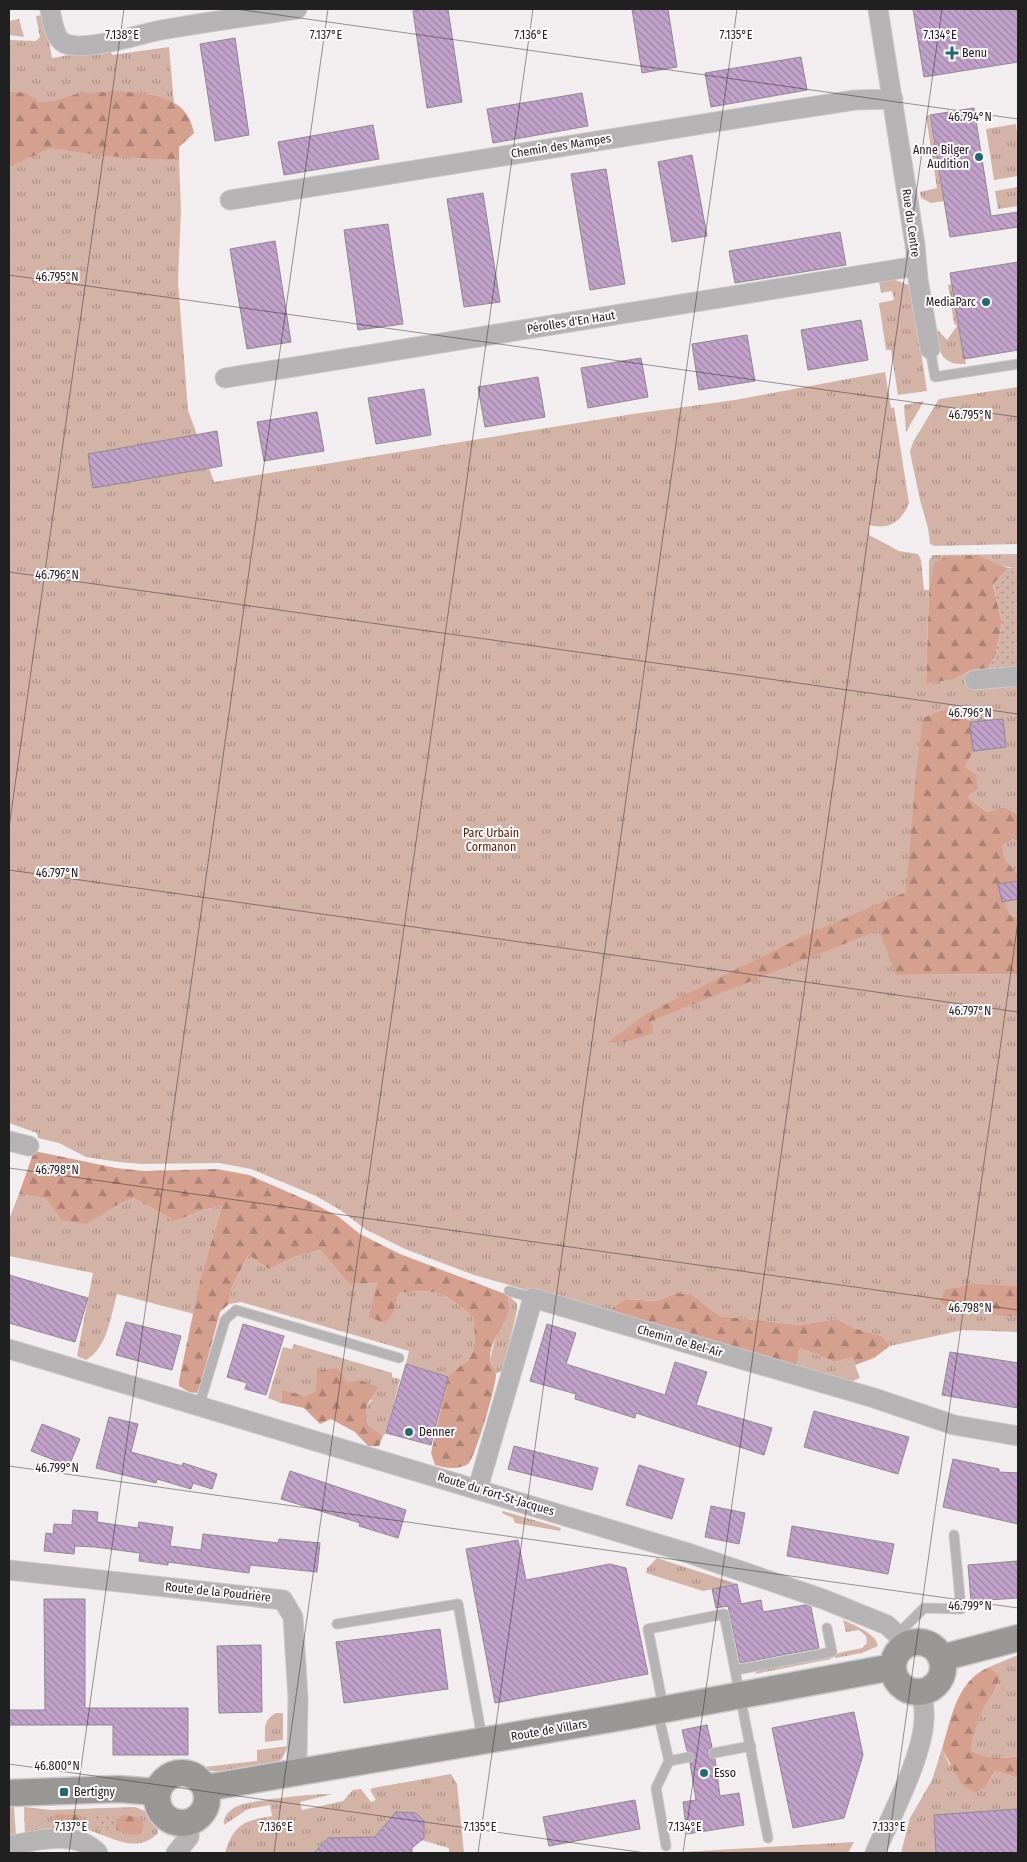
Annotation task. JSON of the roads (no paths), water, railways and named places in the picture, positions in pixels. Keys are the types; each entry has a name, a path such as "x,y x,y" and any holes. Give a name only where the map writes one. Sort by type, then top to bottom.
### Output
{"main road":[{"path":"941,1658 1018,1638"},
{"path":"902,1639 927,1644 936,1649 941,1658 943,1669 939,1680 931,1688 920,1692 904,1688 898,1682 893,1667 902,1639"},
{"name":"Route de Villars","path":"205,1788 661,1710 739,1682 893,1667"},
{"path":"182,1773 198,1778 205,1788 207,1798 204,1810 190,1822 175,1822 166,1817 158,1807 157,1792 167,1777 182,1773"},
{"path":"9,1794 118,1789 157,1792"}],"street":[{"path":"50,9 60,40 65,44 75,46 297,9"},
{"name":"Rue du Centre","path":"878,9 930,349"},
{"name":"Chemin des Mampes","path":"230,200 789,110 855,100 893,99"},
{"name":"Pérolles d'En Haut","path":"225,378 917,266"},
{"path":"975,680 1018,676"},
{"path":"9,1141 29,1146"},
{"path":"478,1488 533,1298"},
{"name":"Chemin de Bel-Air","path":"533,1298 874,1398 954,1425 1018,1436"},
{"name":"Route du Fort-St-Jacques","path":"9,1349 478,1488 685,1552 823,1599 887,1625 902,1639"},
{"name":"Route de la Poudrière","path":"9,1570 282,1600 293,1617 298,1698 297,1757 300,1772"},
{"path":"875,1853 911,1770 924,1728 924,1710 920,1692"},
{"path":"176,1853 189,1837 190,1822"},
{"path":"9,1846 62,1838 90,1844 98,1853"}],"lane":[{"path":"930,349 935,378 1018,364"},
{"path":"509,1290 533,1298"},
{"path":"200,1406 225,1320 236,1310 398,1358"},
{"path":"902,1639 924,1608 961,1609 954,1535"},
{"path":"337,1624 458,1604 482,1741"},
{"path":"666,1846 656,1788 668,1760 648,1629 728,1613 768,1838"},
{"path":"739,1682 832,1652 827,1628"},
{"path":"714,1753 751,1746"},
{"path":"668,1760 689,1757"}],"place":[{"name":"Benu","path":"952,53"},
{"name":"Anne Bilger Audition","path":"979,157"},
{"name":"MediaParc","path":"986,302"},
{"name":"Denner","path":"409,1432"},
{"name":"Esso","path":"704,1773"},
{"name":"Bertigny","path":"64,1792"}],"park label":[{"name":"Parc Urbain Cormanon","path":"491,840"}]}
